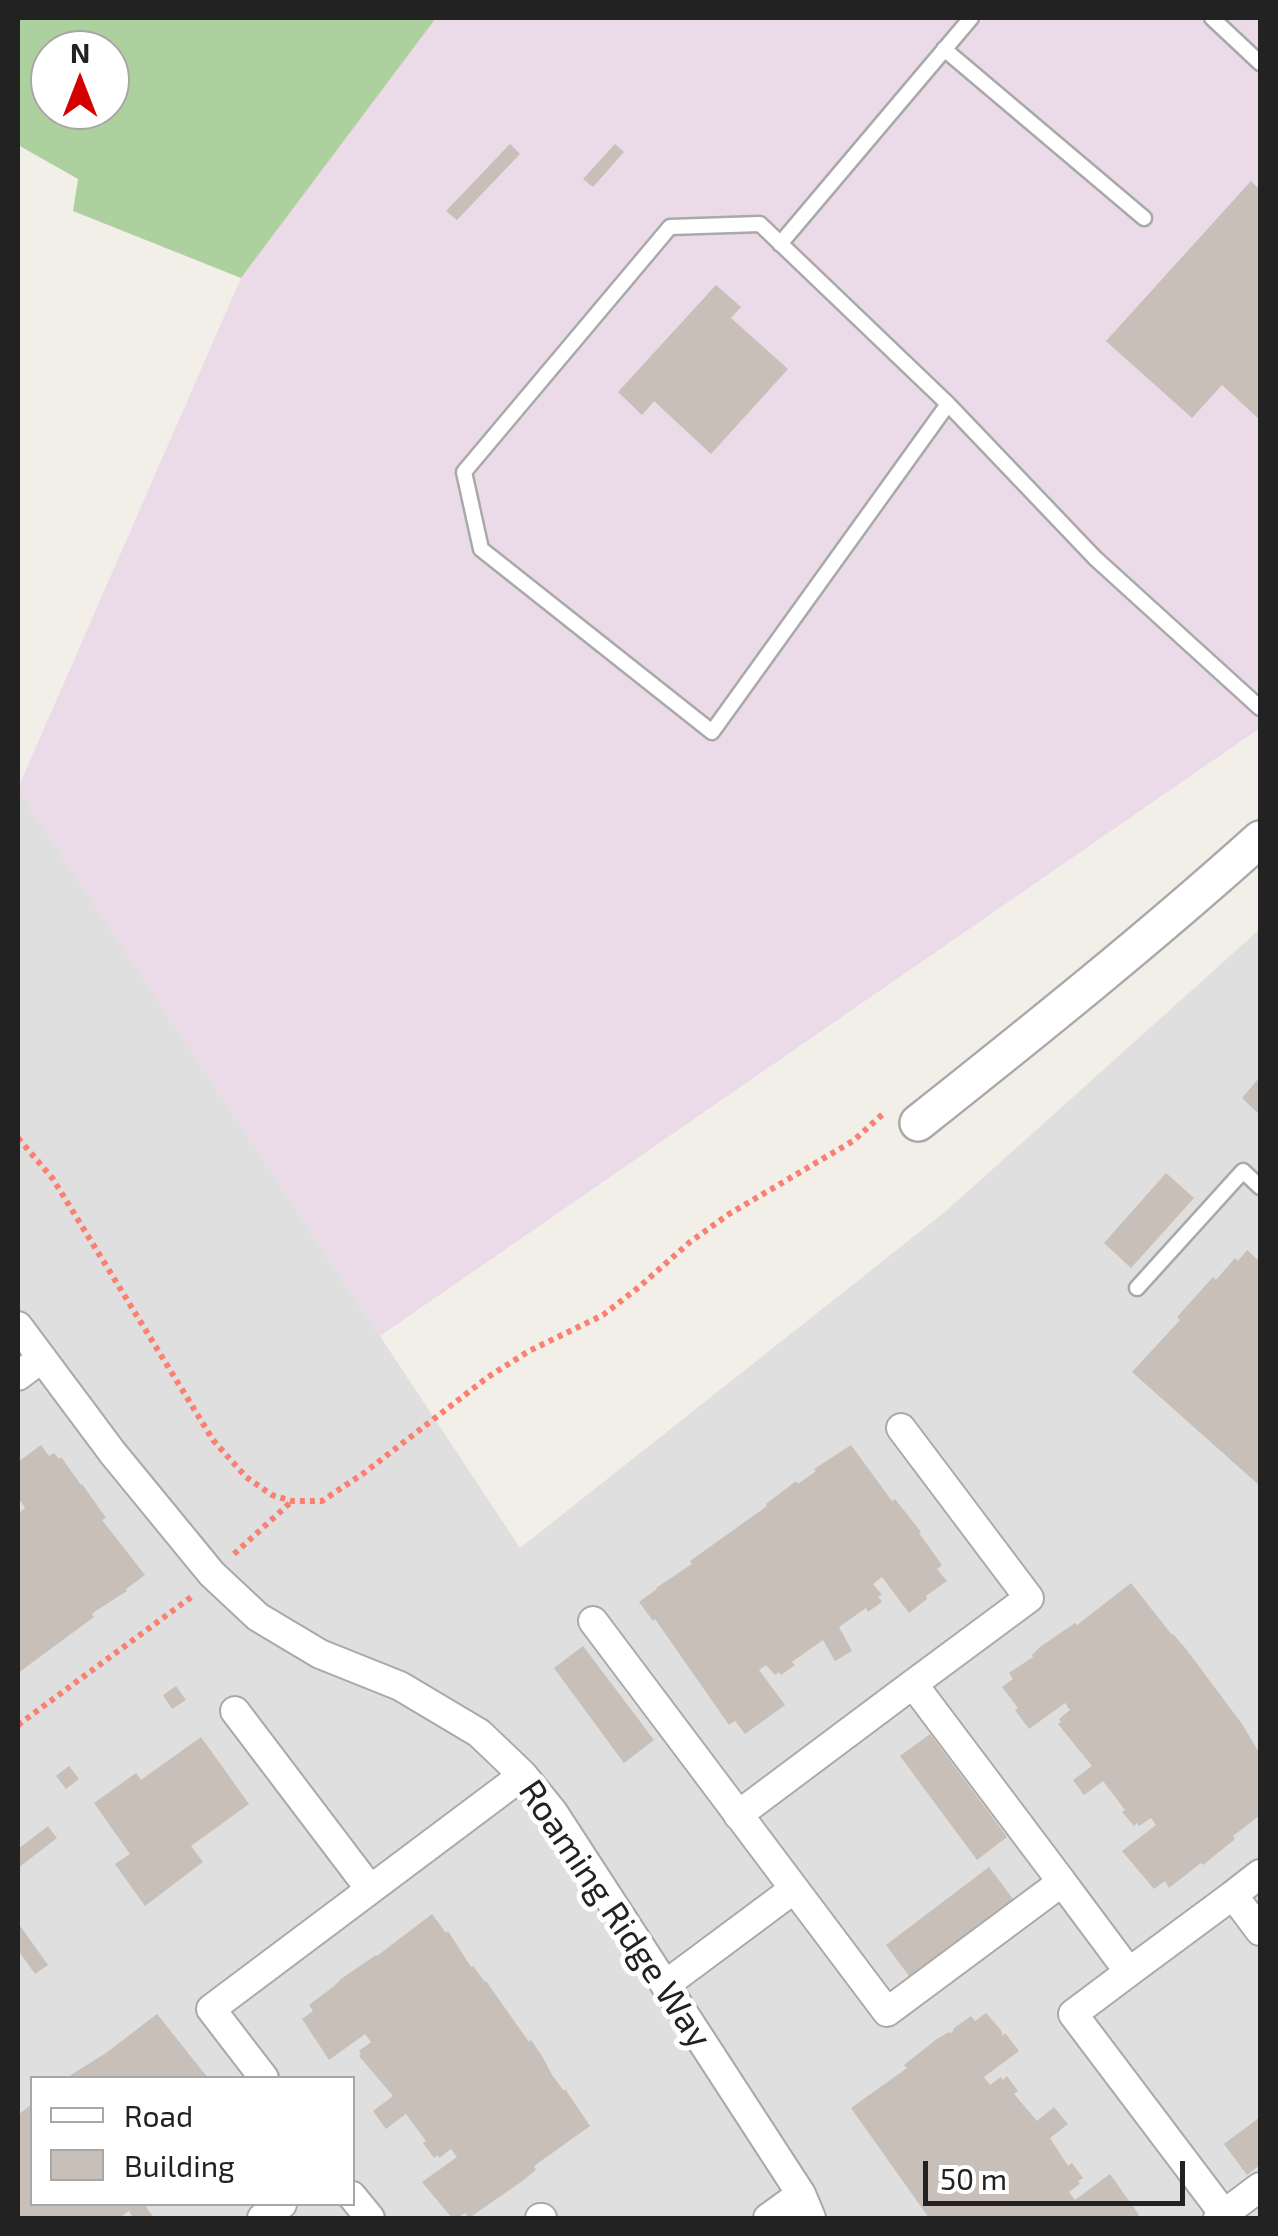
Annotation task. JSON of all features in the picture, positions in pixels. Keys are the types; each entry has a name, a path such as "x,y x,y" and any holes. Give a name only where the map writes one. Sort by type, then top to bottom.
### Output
{"street":[{"path":"905,1114 1062,1009 1260,839"},
{"name":"Roaming Ridge Way","path":"18,1326 112,1452 212,1574 258,1617 320,1654 400,1686 478,1734 523,1775 553,1812 806,2206 824,2218"},
{"path":"18,1376 42,1358"},
{"path":"738,1814 1029,1598 901,1428"},
{"path":"593,1622 886,2012 1062,1882"},
{"path":"913,1684 1130,1972"},
{"path":"235,1711 370,1889"},
{"path":"262,2076 211,2009 523,1775"},
{"path":"1260,1874 1072,2014 1221,2216 1260,2187"},
{"path":"665,1985 794,1889"},
{"path":"1233,1894 1260,1932"},
{"path":"768,2218 806,2206"}],"lane":[{"path":"780,244 971,18"},
{"path":"1212,18 1260,63"},
{"path":"944,50 1144,218"},
{"path":"948,404 712,732 481,549 464,472 670,228 760,224 948,404 1095,558 1260,708"},
{"path":"1137,1288 1243,1171 1260,1187"}],"path":[{"path":"18,1138 53,1179 213,1440 246,1477 272,1495 292,1501 322,1501 488,1377 603,1314 729,1214 905,1114"},
{"path":"18,1724 191,1598 292,1501"}],"shaded area":[{"path":"436,18 1260,18 1260,728 380,1336 18,788 241,278"},
{"path":"18,788 520,1548 946,1211 1260,929 1260,2218 18,2218"}],"green space":[{"path":"18,18 436,18 241,278 73,211 78,179 18,145"}],"building":[{"path":"510,144 520,154 457,220 446,211"},
{"path":"615,144 624,152 593,187 583,179"},
{"path":"1251,181 1260,190 1260,420 1222,385 1192,418 1106,341"},
{"path":"716,285 741,307 731,318 788,369 711,454 654,401 642,415 618,392"},
{"path":"1260,1077 1260,1115 1242,1098"},
{"path":"1166,1173 1194,1198 1131,1268 1104,1243"},
{"path":"1247,1250 1260,1262 1260,1486 1132,1372 1213,1277 1216,1280"},
{"path":"41,1445 49,1456 54,1453 61,1457 106,1518 102,1520 145,1575 18,1673 18,1514 25,1508 18,1497 18,1462"},
{"path":"851,1445 892,1501 895,1499 921,1532 942,1565 937,1569 947,1581 909,1613 882,1577 873,1584 882,1595 878,1596 882,1602 839,1627 852,1651 835,1661 823,1640 781,1675 775,1675 766,1665 759,1670 785,1705 745,1734 735,1721 729,1725 639,1602 796,1481 798,1484"},
{"path":"1131,1583 1186,1649 1260,1754 1260,1815 1203,1865 1169,1888 1165,1881 1154,1889 1122,1851 1156,1825 1151,1818 1134,1826 1103,1781 1084,1795 1073,1780 1092,1766 1058,1724 1070,1710 1065,1703 1029,1729 1002,1687 1013,1679 1009,1673 1033,1657 1040,1647 1077,1625"},
{"path":"583,1646 654,1740 624,1763 554,1668"},
{"path":"176,1686 186,1700 172,1709 163,1695"},
{"path":"930,1734 1007,1837 977,1860 900,1756"},
{"path":"201,1737 249,1804 191,1846 203,1862 145,1906 115,1864 130,1854 94,1803 136,1773 141,1780"},
{"path":"69,1766 79,1779 66,1789 56,1776"},
{"path":"48,1826 57,1838 18,1868 18,1849"},
{"path":"989,1867 1013,1899 909,1976 886,1945"},
{"path":"432,1914 531,2040 590,2126 469,2218 465,2213 452,2218 422,2182 457,2157 451,2149 434,2158 406,2114 386,2129 373,2111 393,2096 359,2056 359,2051 371,2042 365,2034 329,2060 302,2019 313,2011 309,2005 341,1979"},
{"path":"18,1923 48,1965 35,1974 18,1950"},
{"path":"986,2013 1019,2051 984,2077 990,2085 1007,2076 1018,2091 1014,2094 1037,2121 1054,2107 1068,2124 1050,2138 1068,2166 1072,2163 1083,2178 1069,2192 1075,2200 1110,2174 1138,2216 929,2218 851,2108 907,2068 904,2065 937,2039 971,2016 975,2021"},
{"path":"157,2014 206,2076 69,2076"},
{"path":"30,2106 30,2206 145,2206 154,2218 133,2218 129,2211 119,2218 18,2218 18,2115"},
{"path":"1260,2117 1260,2165 1247,2175 1224,2144"}]}
